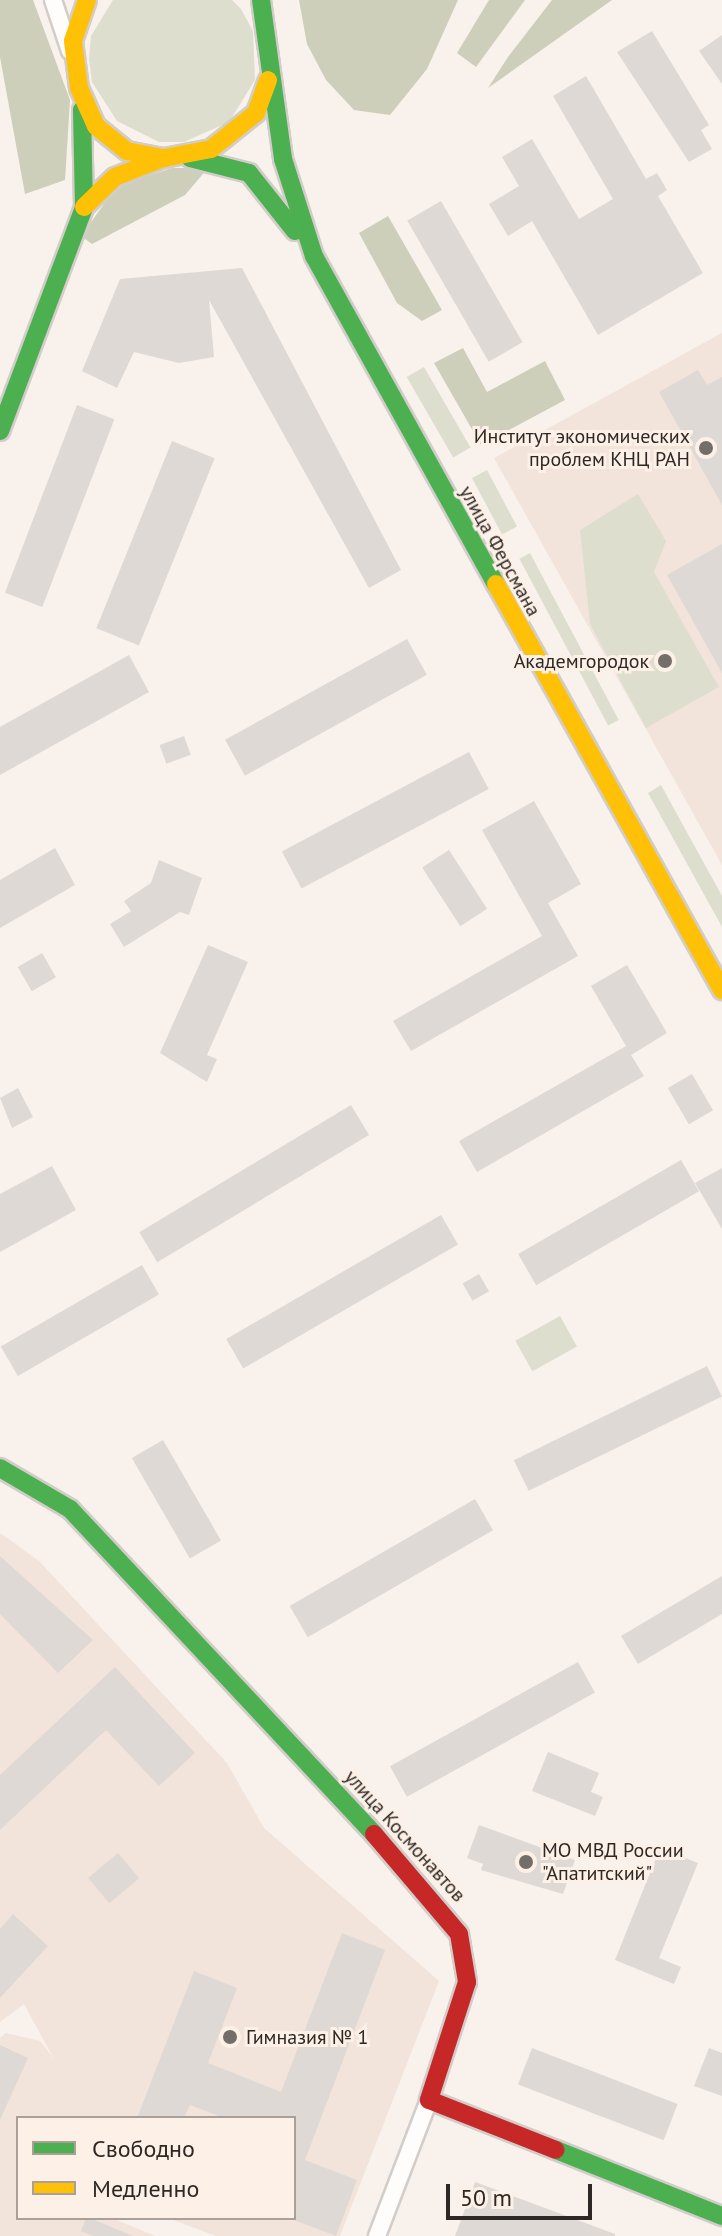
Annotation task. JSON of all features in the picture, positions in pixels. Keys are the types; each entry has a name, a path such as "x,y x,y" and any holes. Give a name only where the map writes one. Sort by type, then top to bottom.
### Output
{"street":[{"path":"53,0 77,80 109,141 164,158"},
{"path":"0,431 84,207 88,147 77,80 74,32 87,0"},
{"path":"84,207 115,177 164,158 184,157 218,144 256,113 266,95 267,47 250,0"},
{"name":"улица Ферсмана","path":"261,0 283,159 314,256"},
{"name":"улица Ферсмана","path":"184,157 249,173 314,256 722,990"},
{"name":"улица Космонавтов","path":"0,1468 70,1509 383,1840 459,1934 467,1982 429,2100"},
{"path":"377,2236 429,2100 722,2216"}],"shaded area":[{"path":"113,0 232,0 241,9 253,31 255,80 229,122 184,142 159,142 117,121 92,82 89,59 91,36"},
{"name":"Академгородок","path":"722,333 722,865 494,458"},
{"path":"424,367 471,448 453,458 407,377"},
{"path":"487,470 517,527 502,534 472,478"},
{"path":"638,494 666,541 654,572 719,687 646,728 590,624 580,530"},
{"path":"530,553 619,720 608,726 519,559"},
{"path":"661,785 722,896 722,927 648,793"},
{"path":"560,1316 577,1347 532,1371 515,1341"},
{"path":"0,1533 39,1561 227,1763 264,1828 439,1981 340,2236 216,2236 173,2220 296,2220 296,2116 16,2116 16,2220 117,2220 155,2236 0,2236 0,2038 6,2033 40,2041 54,2059 24,2004 0,2022"}],"green space":[{"path":"0,0 33,0 70,100 65,180 25,194 0,57"},
{"path":"299,0 458,0 427,69 390,115 354,110 326,80 307,44"},
{"path":"489,0 525,0 476,67 457,53"},
{"path":"552,0 612,0 488,88 508,57"},
{"path":"172,168 208,168 185,195 92,244 81,236 117,186"},
{"path":"388,216 442,310 422,321 397,303 359,233"},
{"path":"463,348 487,392 545,361 565,400 481,445 434,363"}],"building":[{"path":"652,31 709,125 701,130 712,149 689,162 617,52"},
{"path":"722,35 722,84 699,51"},
{"path":"586,76 646,179 657,173 667,190 658,196 703,273 598,335 532,221 508,236 489,204 519,186 502,157 532,139 579,219 613,199 553,96"},
{"path":"441,201 522,342 489,362 407,220"},
{"path":"242,268 401,570 369,588 209,300 214,357 179,363 134,352 117,388 82,371 120,279"},
{"name":"Институт экономических проблем КНЦ РАН","path":"698,370 707,385 722,377 722,505 659,392"},
{"path":"77,405 114,419 42,607 5,593"},
{"path":"172,441 215,458 139,646 96,628"},
{"path":"722,544 722,673 667,575"},
{"path":"407,639 427,675 245,776 225,740"},
{"path":"129,655 149,692 0,775 0,727"},
{"path":"184,736 191,755 166,764 160,745"},
{"path":"469,752 489,789 302,889 282,852"},
{"path":"534,801 581,884 548,903 578,956 411,1051 393,1021 542,936 482,830"},
{"path":"55,848 75,885 0,928 0,880"},
{"path":"449,850 487,909 460,926 422,867"},
{"path":"159,860 202,878 189,915 180,912 124,947 110,924 131,911 124,901 151,883"},
{"path":"208,945 248,962 207,1055 217,1059 207,1082 160,1053"},
{"path":"42,953 56,977 32,991 18,967"},
{"path":"627,965 667,1033 631,1055 644,1076 477,1172 459,1141 626,1046 591,986"},
{"path":"692,1074 713,1110 689,1124 668,1088"},
{"path":"18,1088 33,1117 12,1128 0,1098"},
{"path":"351,1105 369,1135 157,1262 139,1232"},
{"path":"681,1160 699,1191 536,1285 518,1254"},
{"path":"52,1166 76,1210 0,1252 0,1194"},
{"path":"722,1168 722,1229 695,1183"},
{"path":"441,1215 458,1244 243,1368 226,1339"},
{"path":"142,1265 159,1294 18,1376 1,1346"},
{"path":"479,1274 489,1291 473,1301 463,1284"},
{"path":"707,1366 722,1397 529,1491 514,1460"},
{"path":"163,1440 221,1540 190,1558 132,1458"},
{"path":"475,1499 493,1530 308,1637 290,1606"},
{"path":"0,1556 93,1640 58,1673 0,1614"},
{"path":"722,1576 722,1614 638,1664 621,1636"},
{"path":"578,1662 595,1693 407,1797 390,1766"},
{"path":"115,1667 195,1753 159,1786 106,1730 0,1830 0,1775"},
{"path":"548,1752 599,1773 591,1792 603,1797 595,1816 532,1791"},
{"name":"МО МВД России \"Апатитский\"","path":"479,1825 575,1860 563,1894 481,1870 483,1864 467,1858"},
{"name":"МО МВД России \"Апатитский\"","path":"660,1848 698,1863 659,1958 681,1967 674,1984 615,1960"},
{"path":"118,1853 139,1878 109,1903 88,1878"},
{"path":"13,1914 48,1946 0,1998 0,1929"},
{"path":"342,1933 385,1950 305,2160 357,2180 336,2236 294,2220 296,2116 219,2116 190,2105 185,2116 138,2116 194,1971 237,1988 208,2063 281,2092"},
{"path":"0,2045 28,2058 0,2120"},
{"path":"532,2048 678,2104 664,2140 518,2084"},
{"path":"709,2048 722,2053 722,2096 694,2086"},
{"path":"475,2182 615,2234 615,2236 455,2236"},
{"path":"85,2220 95,2220 133,2236 93,2236 81,2231"}],"traffic: fast":[{"path":"261,0 283,159 314,256 496,584"},
{"path":"0,431 84,207 82,110"},
{"path":"190,158 249,173 295,231"},
{"path":"0,1468 70,1509 374,1834"},
{"path":"556,2150 722,2216"}],"traffic: slow":[{"path":"87,0 73,41 79,88 96,126 127,151 164,158 211,149 256,113 268,80"},
{"path":"84,207 115,177 158,160"},
{"path":"496,584 722,990"}],"traffic: jam":[{"path":"374,1834 459,1934 467,1982 429,2100 556,2150"}],"place":[{"name":"Институт экономических проблем КНЦ РАН","path":"706,448"},
{"name":"Академгородок","path":"665,661"},
{"name":"МО МВД России \"Апатитский\"","path":"526,1862"},
{"name":"Гимназия № 1","path":"230,2037"}]}
